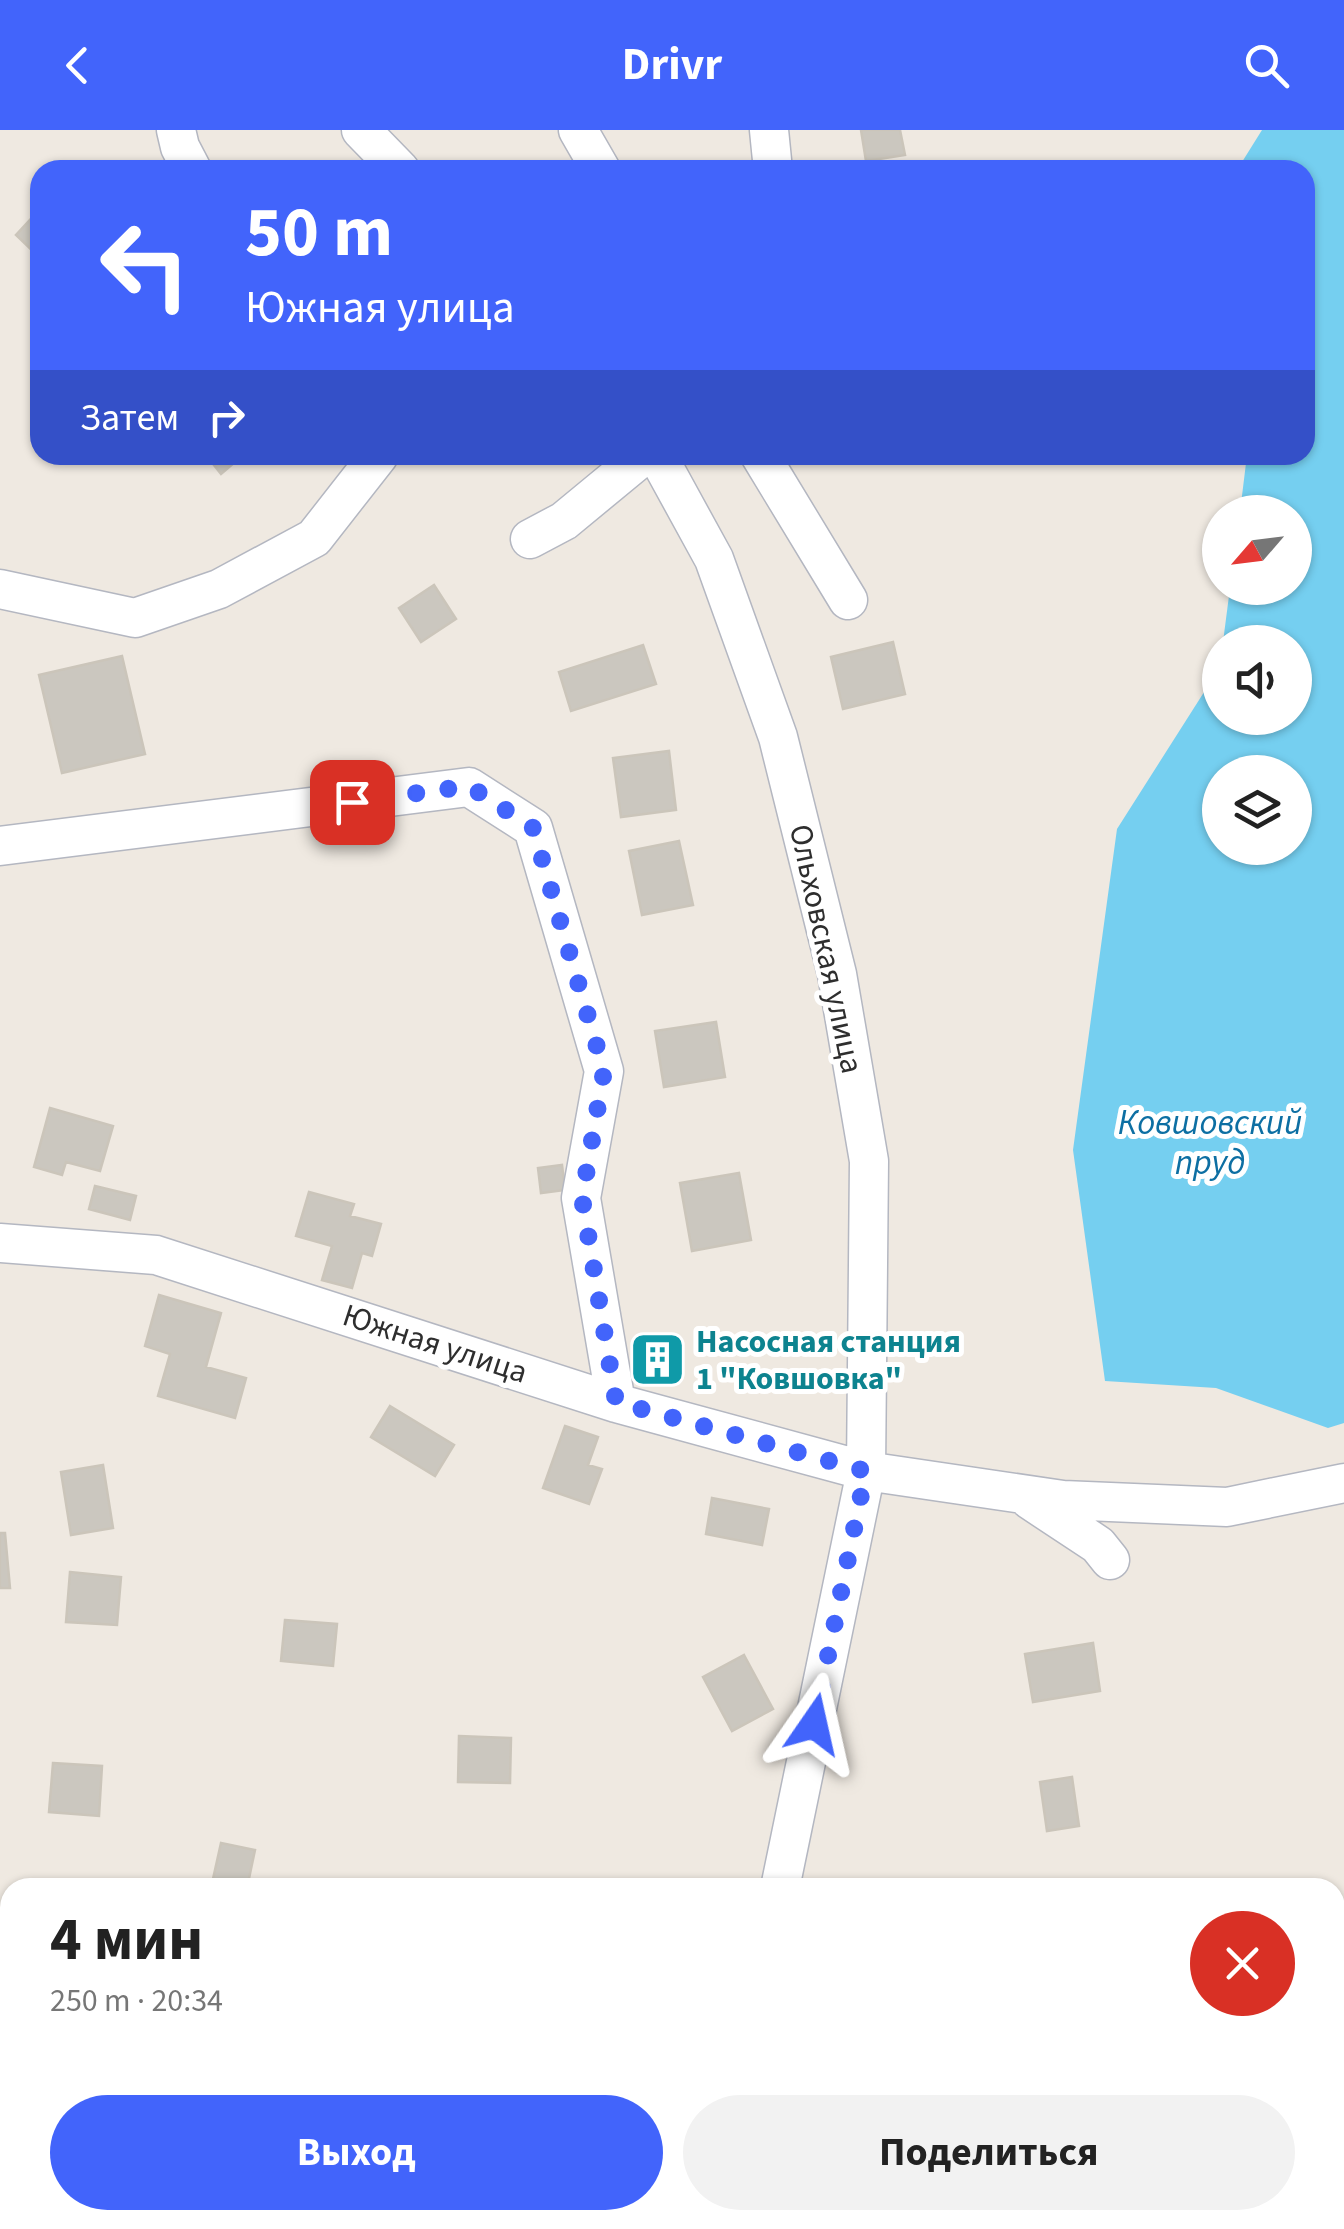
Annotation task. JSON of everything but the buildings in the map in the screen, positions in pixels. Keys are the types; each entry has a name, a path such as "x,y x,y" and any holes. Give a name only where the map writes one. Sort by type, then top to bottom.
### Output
{"street":[{"path":"176,130 187,160"},
{"path":"360,130 390,160"},
{"path":"578,130 595,160"},
{"path":"769,130 772,160"},
{"path":"0,589 135,618 218,589 314,538 371,465"},
{"path":"530,539 564,521 632,465"},
{"name":"Ольховская улица","path":"662,465 714,559 778,736 837,974 868,1162 866,1471 782,1878"},
{"path":"778,465 848,600"},
{"path":"0,846 469,786 533,828 604,1071 582,1198 616,1402"},
{"name":"Южная улица","path":"0,1243 156,1255 616,1402 866,1471 1063,1500 1227,1507 1344,1483"},
{"path":"1020,1493 1098,1545 1110,1560"}],"water":[{"name":"Ковшовский пруд","path":"1262,130 1344,130 1344,1423 1328,1428 1216,1388 1105,1381 1073,1150 1117,829 1202,695 1202,735 1312,735 1312,625 1225,625 1228,605 1312,605 1312,495 1242,495 1246,465 1315,465 1315,160 1243,160"}],"place":[{"name":"Насосная станция 1 \"Ковшовка\"","path":"657,1360"}],"route":[{"path":"352,802 469,786 533,828 604,1071 582,1198 616,1402 866,1471 814,1724"}]}
